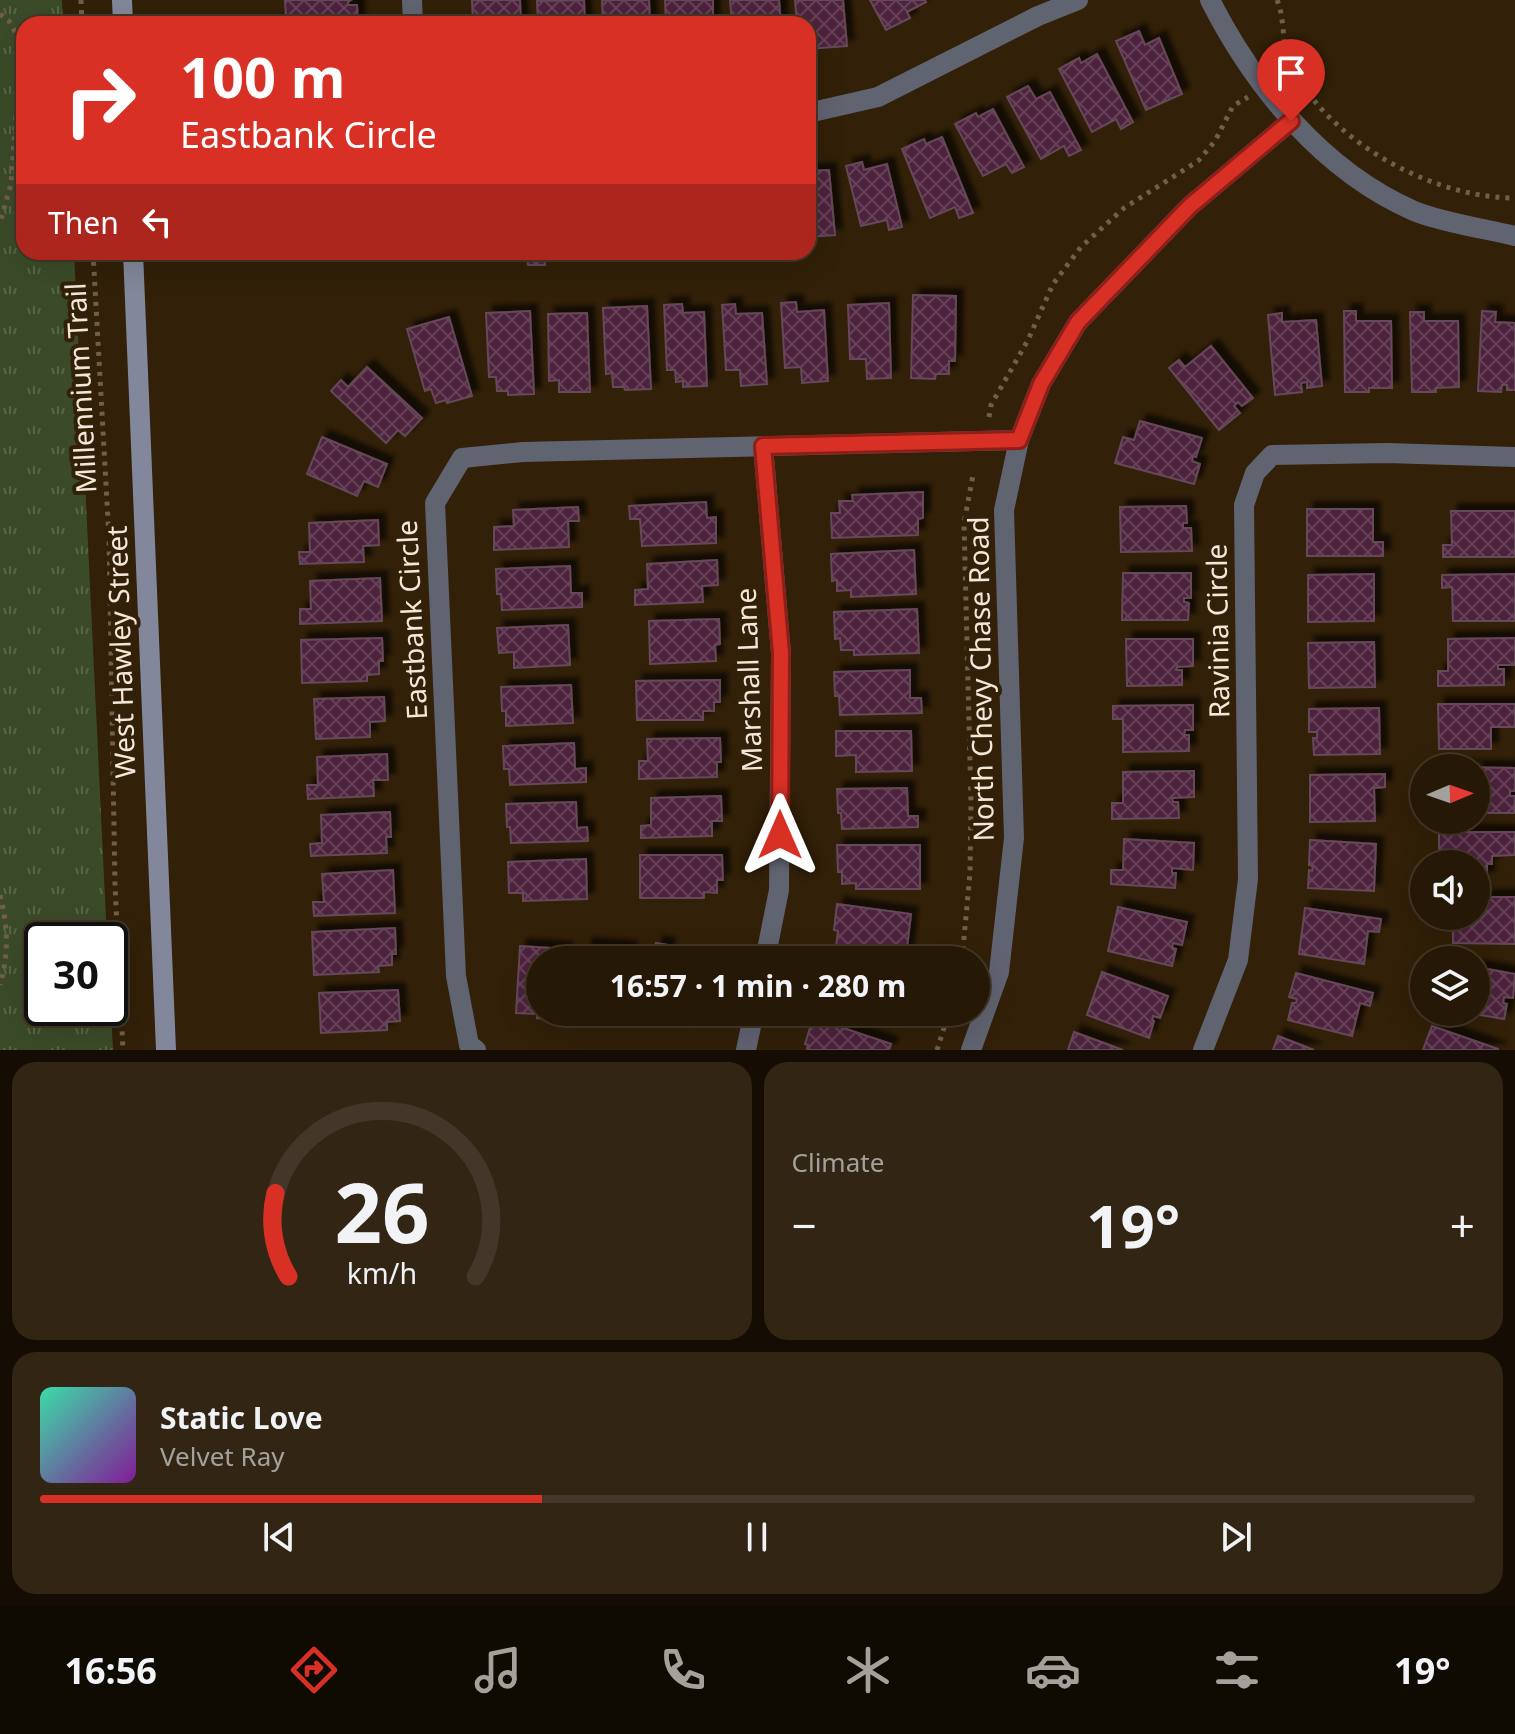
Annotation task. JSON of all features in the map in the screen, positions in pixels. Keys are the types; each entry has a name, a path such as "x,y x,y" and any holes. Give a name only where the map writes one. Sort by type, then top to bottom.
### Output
{"street":[{"path":"816,111 878,97 1038,16 1078,0"},
{"path":"1210,0 1227,33 1291,121 1353,176 1416,211 1515,236"},
{"name":"North Chevy Chase Road","path":"971,1050 999,972 1014,838 1004,510 1019,440 1041,384 1078,322 1190,206 1291,121"},
{"name":"West Hawley Street","path":"133,260 166,1050"},
{"name":"Eastbank Circle","path":"476,1050 469,1045 456,976 435,503 462,458 523,452 1019,440"},
{"name":"Marshall Lane","path":"763,446 781,653 779,890 768,946"},
{"name":"Ravinia Circle","path":"1203,1050 1238,960 1248,879 1244,505 1255,473 1272,455 1387,453 1515,457"},
{"path":"746,1050 751,1026"}],"path":[{"path":"1277,0 1289,66 1314,101 1349,135 1386,161 1426,181 1515,198"},
{"path":"0,14 9,21 16,34"},
{"path":"989,417 991,405 1028,340 1053,284 1081,247 1124,208 1198,161 1215,141 1233,106 1289,66"},
{"path":"0,223 11,184 16,114"},
{"name":"Millennium Trail","path":"93,260 109,538 115,885 123,1050"},
{"path":"963,946 970,873 971,803 964,523 973,475"},
{"path":"0,895 7,926 6,964 0,985"},
{"path":"937,1050 945,1026"}],"green space":[{"path":"0,0 62,0 63,16 16,16 16,260 74,260 106,922 24,922 24,1026 112,1026 113,1050 0,1050"}],"building":[{"path":"285,0 351,0 348,5 357,5 358,16 286,16"},
{"path":"472,0 520,0 521,16 473,16"},
{"path":"584,0 585,16 538,16 537,1"},
{"path":"602,0 649,0 650,16 603,16"},
{"path":"665,0 713,0 713,16 666,16"},
{"path":"730,0 779,0 780,16 731,16"},
{"path":"795,0 843,0 847,46 816,48 816,16 796,16"},
{"path":"870,0 926,2 907,12 910,18 886,30"},
{"path":"1139,31 1145,45 1159,38 1182,94 1146,110 1116,41"},
{"path":"1097,54 1133,122 1121,129 1116,119 1092,132 1059,69 1079,58 1081,63"},
{"path":"1028,86 1036,99 1050,92 1081,150 1069,156 1064,146 1041,159 1007,97"},
{"path":"993,109 1024,167 1012,173 1006,164 983,176 955,124 976,113 978,117"},
{"path":"942,137 973,213 959,218 955,207 930,218 902,149 924,139 926,144"},
{"path":"862,162 864,170 887,164 902,227 889,230 887,220 861,226 846,166"},
{"path":"829,170 835,235 816,236 816,171"},
{"path":"528,260 545,260 545,265 528,265"},
{"path":"913,295 956,296 955,361 949,361 949,374 936,374 935,379 911,378"},
{"path":"796,302 797,312 824,310 828,381 802,383 801,367 785,368 781,303"},
{"path":"889,303 891,378 867,379 866,359 850,359 848,305"},
{"path":"682,304 683,313 704,312 707,386 683,387 683,381 676,382 675,370 667,370 664,305"},
{"path":"735,304 736,314 762,313 767,384 741,386 740,370 726,370 722,305"},
{"path":"647,306 651,389 613,387 612,373 606,374 603,308"},
{"path":"530,311 534,394 508,395 508,391 497,391 496,377 489,377 486,313"},
{"path":"1344,311 1356,311 1356,321 1391,321 1392,388 1345,392"},
{"path":"1482,311 1496,312 1495,322 1515,323 1515,390 1507,390 1507,385 1502,385 1501,392 1478,391"},
{"path":"1410,312 1424,312 1424,321 1458,321 1459,387 1436,388 1436,392 1412,392"},
{"path":"587,313 590,392 559,392 559,380 549,381 548,314"},
{"path":"1282,313 1282,322 1316,320 1322,386 1307,388 1307,382 1301,383 1302,392 1275,395 1268,315"},
{"path":"449,317 472,396 436,403 431,389 425,391 407,329"},
{"path":"1211,346 1253,398 1242,406 1238,402 1234,406 1240,413 1219,430 1169,368 1179,360 1185,367"},
{"path":"367,367 422,418 405,436 398,430 386,443 331,391 341,380 348,387"},
{"path":"1140,421 1202,438 1192,461 1200,464 1194,484 1115,463 1123,437 1134,440"},
{"path":"322,437 387,464 378,487 364,481 357,496 307,474"},
{"path":"923,492 923,518 918,519 918,535 832,538 831,513 840,513 839,501 853,501 852,495"},
{"path":"706,502 707,518 716,517 716,543 642,546 640,519 630,519 629,506"},
{"path":"1186,506 1187,523 1183,523 1183,528 1191,528 1192,551 1121,552 1120,507"},
{"path":"578,507 579,521 568,521 569,547 494,550 494,527 514,526 513,510"},
{"path":"1307,509 1373,509 1373,542 1383,542 1383,556 1307,556"},
{"path":"1451,511 1515,511 1515,557 1443,557 1443,545 1452,545"},
{"path":"378,520 379,545 363,546 364,562 300,564 299,552 310,552 309,523"},
{"path":"914,550 916,594 851,597 851,590 837,591 837,580 832,581 831,554"},
{"path":"717,560 718,585 702,586 703,602 635,605 635,590 648,589 647,564"},
{"path":"570,566 571,593 582,593 582,607 502,610 501,594 497,594 496,569"},
{"path":"1123,573 1191,573 1191,598 1184,598 1184,602 1189,603 1188,620 1122,620"},
{"path":"1374,574 1374,621 1308,622 1308,575"},
{"path":"1515,574 1515,621 1453,621 1452,587 1442,588 1442,575"},
{"path":"380,578 382,621 300,624 300,609 311,609 310,581"},
{"path":"917,609 919,653 854,655 854,650 841,650 840,638 835,639 834,612"},
{"path":"719,619 720,644 715,645 716,661 650,664 649,621"},
{"path":"568,625 570,665 514,668 514,652 499,653 497,628"},
{"path":"382,638 383,661 379,661 379,674 367,675 367,681 302,683 301,640"},
{"path":"1515,638 1515,665 1498,665 1498,669 1504,669 1504,685 1438,686 1438,671 1448,671 1448,639"},
{"path":"1126,639 1193,639 1193,666 1177,667 1176,670 1182,670 1182,685 1127,686"},
{"path":"1374,642 1375,687 1309,688 1308,643"},
{"path":"910,670 910,698 921,698 922,713 840,715 834,672"},
{"path":"720,680 720,702 714,702 714,711 703,711 703,720 637,720 636,681"},
{"path":"571,685 573,723 506,726 501,687"},
{"path":"384,697 385,721 370,722 370,737 316,739 314,699"},
{"path":"1438,704 1515,704 1515,727 1491,727 1491,749 1439,749"},
{"path":"1193,705 1193,730 1185,730 1184,735 1189,735 1189,751 1123,752 1123,719 1113,719 1113,706"},
{"path":"1379,708 1380,754 1314,755 1313,738 1317,738 1317,732 1309,732 1309,709"},
{"path":"836,731 911,731 912,771 856,772 856,755 836,756"},
{"path":"720,738 721,762 717,762 717,777 639,779 639,761 648,761 647,739"},
{"path":"574,743 575,769 586,768 586,782 510,785 509,769 504,769 503,746"},
{"path":"387,754 388,780 373,780 374,796 308,799 307,785 318,785 317,757"},
{"path":"1490,768 1515,768 1515,791 1510,791 1510,796 1515,796 1514,813 1490,813"},
{"path":"1194,771 1194,797 1172,798 1173,802 1178,802 1179,818 1112,819 1112,803 1123,803 1123,772"},
{"path":"1385,774 1385,787 1374,788 1375,821 1310,822 1310,775"},
{"path":"907,788 908,816 918,816 918,827 842,829 837,789"},
{"path":"721,796 722,821 712,821 712,836 641,838 641,826 651,825 651,798"},
{"path":"576,802 577,828 587,827 588,841 511,843 506,804"},
{"path":"390,812 391,837 386,837 387,853 311,856 310,844 322,843 321,815"},
{"path":"1515,832 1515,855 1492,856 1492,864 1490,850 1439,850 1439,834"},
{"path":"1124,839 1194,843 1193,870 1172,868 1172,873 1176,873 1175,888 1111,884 1111,870 1123,870"},
{"path":"1310,840 1376,844 1374,891 1308,888 1309,870 1312,871 1313,866 1309,865"},
{"path":"837,845 920,845 920,889 856,889 856,883 842,884 842,872 838,872"},
{"path":"640,855 722,855 723,880 717,880 717,893 704,892 704,898 640,898"},
{"path":"586,859 587,899 523,901 523,893 509,893 508,862"},
{"path":"393,870 395,913 314,916 313,902 324,902 322,874"},
{"path":"1490,897 1515,897 1515,944 1453,943 1453,930 1490,930"},
{"path":"837,904 911,914 907,946 836,946 838,931 834,930"},
{"path":"1118,907 1187,922 1182,945 1173,943 1172,948 1176,949 1172,966 1108,951"},
{"path":"1305,908 1381,919 1379,932 1368,931 1364,964 1299,954"},
{"path":"395,928 396,954 392,954 392,965 378,966 379,972 314,975 312,932"},
{"path":"520,946 526,946 526,1013 516,1013"},
{"path":"1490,970 1515,974 1513,998 1504,997 1503,1003 1507,1004 1504,1019 1490,1017"},
{"path":"1102,972 1168,996 1160,1018 1153,1016 1149,1038 1087,1015"},
{"path":"1296,973 1373,993 1370,1006 1360,1003 1352,1036 1288,1020 1292,1003 1296,1003 1297,999 1289,997"},
{"path":"398,990 400,1021 387,1022 387,1030 321,1033 319,993"},
{"path":"811,1026 837,1026 891,1044 889,1050 807,1050 808,1045 805,1044"},
{"path":"1432,1026 1498,1049 1498,1050 1423,1050"},
{"path":"1074,1032 1123,1050 1068,1050"},
{"path":"1278,1036 1314,1050 1273,1050"}],"route":[{"path":"780,835 781,653 763,446 1019,440 1041,384 1078,322 1190,206 1291,121"}]}
